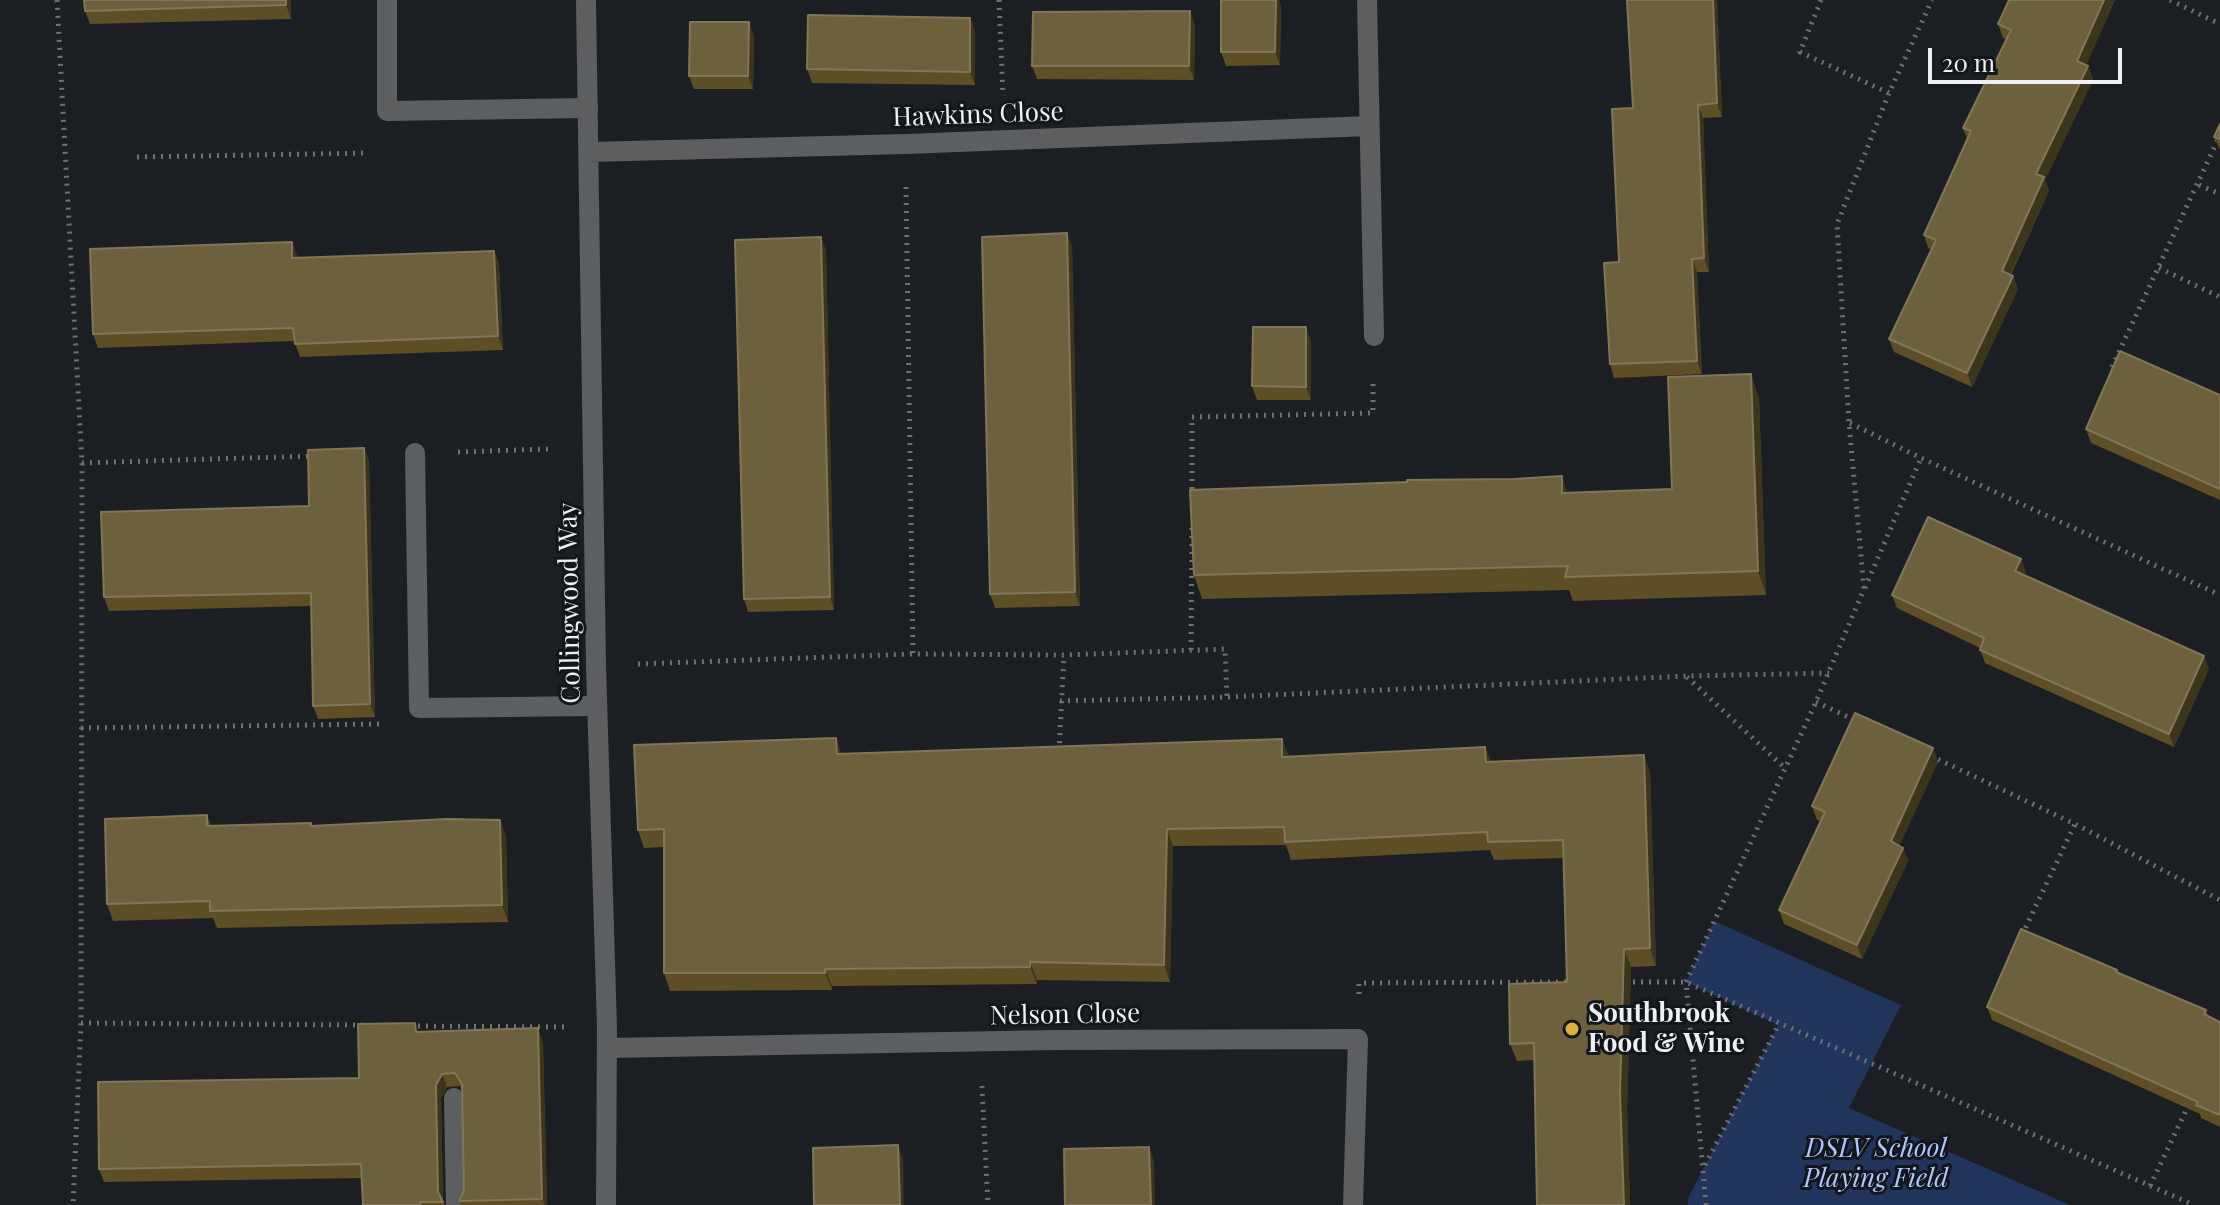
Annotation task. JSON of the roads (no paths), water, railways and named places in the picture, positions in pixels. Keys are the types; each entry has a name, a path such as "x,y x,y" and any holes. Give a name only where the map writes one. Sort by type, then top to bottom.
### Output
{"street":[{"path":"387,0 387,111 588,108"},
{"name":"Collingwood Way","path":"586,0 596,665 608,1048 606,1205"},
{"path":"1367,0 1374,336"},
{"name":"Hawkins Close","path":"589,152 1005,141 1369,126"},
{"path":"415,453 419,708 597,706"},
{"name":"Nelson Close","path":"608,1048 1358,1039 1353,1205"},
{"path":"454,1098 456,1205"}],"place":[{"name":"Southbrook Food & Wine","path":"1572,1029"}],"park label":[{"name":"DSLV School Playing Field","path":"1876,1164"}]}
